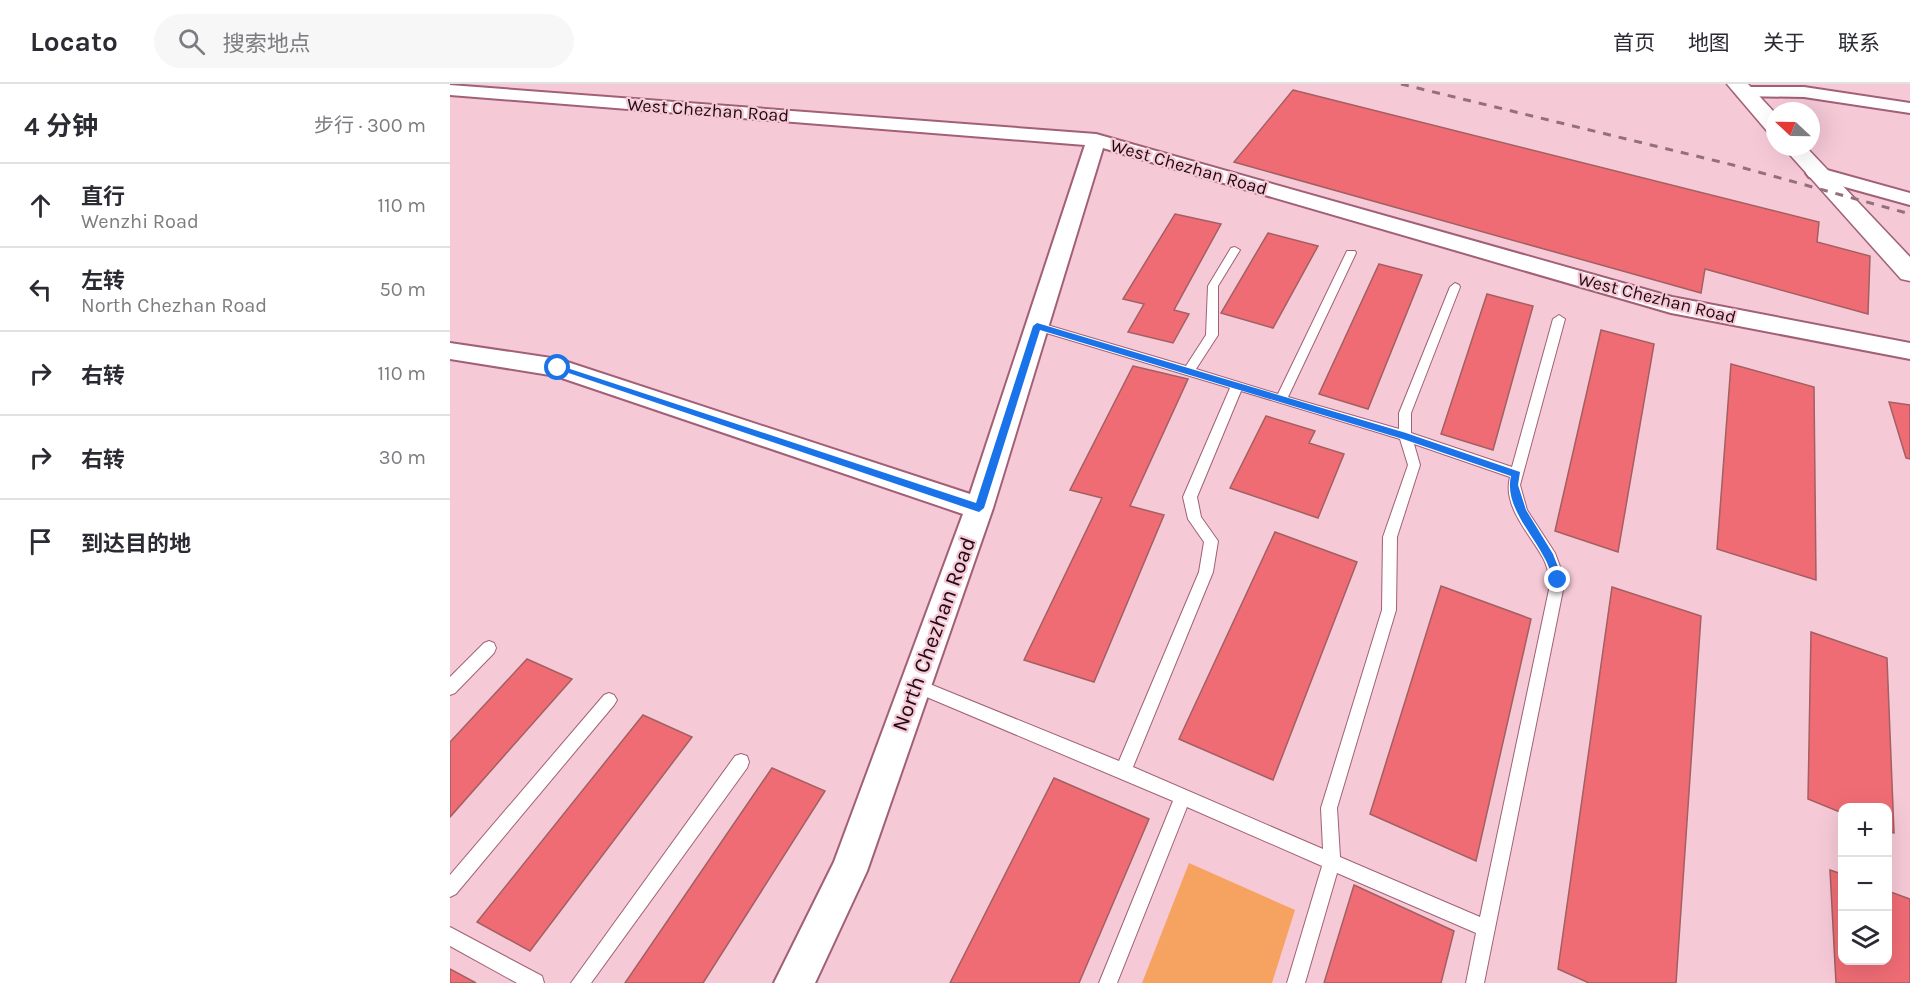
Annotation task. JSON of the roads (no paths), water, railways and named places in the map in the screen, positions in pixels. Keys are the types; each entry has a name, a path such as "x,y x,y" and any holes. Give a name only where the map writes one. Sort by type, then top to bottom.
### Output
{"street":[{"path":"1741,88 1804,93 1910,108"},
{"path":"1741,88 1766,116"},
{"name":"West Chezhan Road","path":"450,90 1096,140 1671,305 1910,351"},
{"name":"North Chezhan Road","path":"794,983 849,871 979,508 1096,140"},
{"path":"1802,156 1910,273"},
{"path":"1816,172 1910,199"},
{"path":"450,351 558,368 979,508"}],"lane":[{"path":"1189,371 1212,334 1213,286 1235,250"},
{"path":"1281,399 1351,253"},
{"path":"1296,983 1332,862 1329,808 1389,610 1390,537 1414,465 1406,436 1405,413 1455,287"},
{"path":"1475,983 1558,580 1550,557 1521,511 1514,485 1559,319"},
{"path":"1037,326 1406,436 1516,474"},
{"path":"1123,771 1206,572 1211,542 1195,519 1190,497 1238,386"},
{"path":"450,688 489,648"},
{"path":"915,685 1123,771 1485,928"},
{"path":"450,888 609,700"},
{"path":"579,983 741,762"},
{"path":"1108,983 1183,797"},
{"path":"450,936 535,983"}],"railway":[{"path":"1401,84 1733,165 1910,214"}]}
